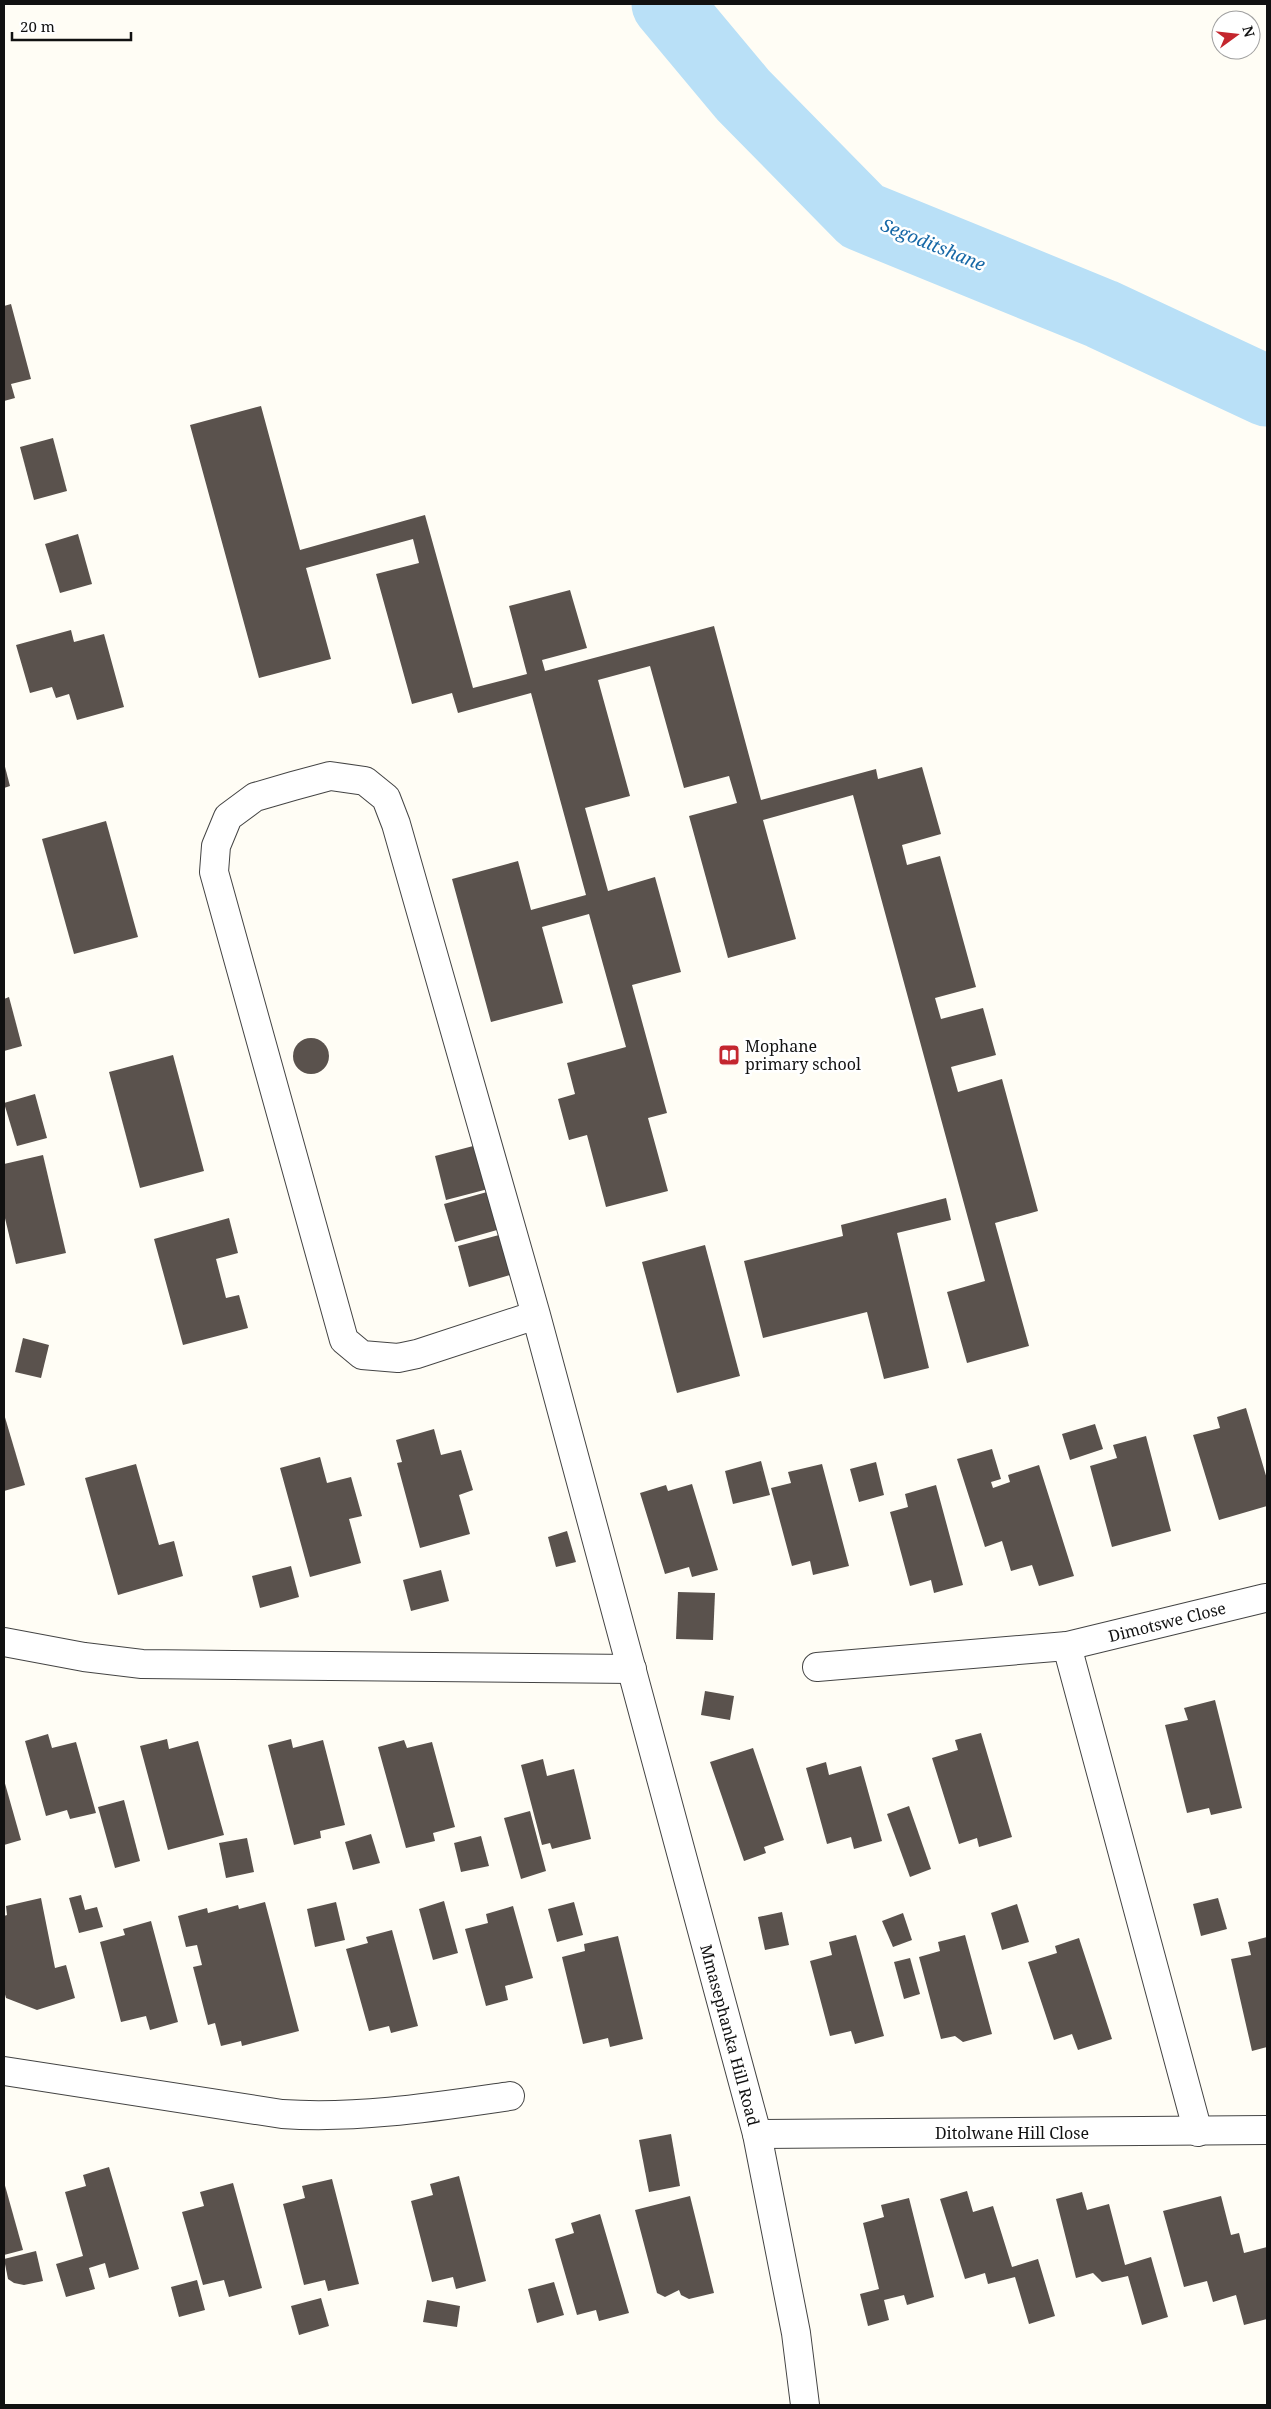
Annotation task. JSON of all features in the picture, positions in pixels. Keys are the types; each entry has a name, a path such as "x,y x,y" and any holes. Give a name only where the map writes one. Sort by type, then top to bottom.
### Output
{"street":[{"name":"Mmasephanka Hill Road","path":"536,1315 417,1354 398,1358 362,1355 344,1340 214,872 216,846 228,817 255,797 330,776 365,781 386,798 396,824 536,1315 757,2134 793,2314 805,2405"},
{"name":"Dimotswe Close","path":"817,1667 1067,1646 1265,1598"},
{"path":"4,1642 84,1657 142,1664 632,1669"},
{"path":"1067,1646 1198,2132"},
{"path":"4,2071 282,2114 310,2116 413,2110 510,2096"},
{"name":"Ditolwane Hill Close","path":"757,2134 1267,2130"}],"building":[{"path":"11,304 31,379 11,384 15,398 4,401 4,306"},
{"path":"261,406 300,550 425,515 473,688 527,674 509,606 570,590 587,648 542,660 545,671 714,626 761,800 876,769 878,779 922,767 941,834 902,845 907,865 940,856 976,987 935,998 941,1019 983,1008 996,1055 951,1067 958,1092 1002,1079 1038,1211 995,1223 1029,1346 967,1363 947,1292 985,1281 853,795 763,820 796,939 728,958 689,816 737,803 729,776 684,788 650,666 598,680 630,796 585,808 608,891 655,877 681,972 632,985 667,1113 648,1118 668,1191 606,1207 587,1135 569,1140 558,1099 575,1094 567,1063 626,1047 589,914 542,927 563,1003 491,1022 452,879 518,861 531,910 586,895 531,693 458,713 452,693 412,704 376,574 419,563 413,539 306,568 331,659 259,678 190,425"},
{"path":"53,438 67,491 34,500 20,447"},
{"path":"78,534 92,584 60,593 45,544"},
{"path":"71,630 74,642 104,634 124,707 77,720 69,694 56,698 52,687 30,693 16,645"},
{"path":"4,763 10,786 4,788"},
{"path":"106,821 138,937 74,954 42,839"},
{"path":"9,997 22,1046 4,1051 4,999"},
{"path":"311,1038 318,1039 324,1043 328,1049 328,1063 324,1069 318,1073 311,1074 304,1073 298,1069 294,1063 293,1056 294,1049 298,1043 304,1039"},
{"path":"173,1055 204,1171 140,1188 109,1072"},
{"path":"35,1094 47,1138 17,1146 4,1103"},
{"path":"477,1145 488,1189 446,1200 435,1156"},
{"path":"43,1155 66,1253 16,1264 4,1214 4,1164"},
{"path":"487,1192 497,1230 455,1242 444,1204"},
{"path":"946,1198 951,1220 897,1233 929,1368 884,1379 867,1312 763,1338 744,1261 843,1236 841,1225"},
{"path":"229,1218 238,1253 216,1259 226,1298 239,1295 248,1328 183,1345 154,1239"},
{"path":"499,1235 510,1275 469,1287 458,1246"},
{"path":"705,1245 740,1376 677,1393 642,1262"},
{"path":"23,1338 49,1345 41,1378 15,1372"},
{"path":"1246,1408 1267,1479 1267,1506 1219,1520 1193,1435 1220,1428 1217,1417"},
{"path":"4,1414 25,1485 4,1491"},
{"path":"1095,1424 1103,1449 1070,1460 1062,1434"},
{"path":"434,1429 441,1455 461,1450 473,1490 459,1495 470,1534 420,1548 397,1463 402,1462 396,1440"},
{"path":"1146,1436 1171,1531 1112,1547 1090,1466 1117,1458 1113,1445"},
{"path":"992,1449 1001,1479 991,1482 993,1488 1010,1482 1008,1475 1039,1465 1074,1576 1039,1586 1032,1565 1011,1571 1002,1541 985,1547 957,1459"},
{"path":"320,1457 327,1483 351,1477 362,1516 349,1519 361,1563 310,1577 280,1468"},
{"path":"761,1461 770,1495 733,1504 725,1471"},
{"path":"876,1462 884,1495 859,1502 850,1469"},
{"path":"136,1464 159,1545 174,1541 183,1576 118,1595 85,1478"},
{"path":"822,1464 849,1566 813,1575 810,1561 792,1566 771,1488 791,1483 788,1472"},
{"path":"692,1484 718,1570 692,1577 689,1567 665,1574 640,1493 666,1485 668,1491"},
{"path":"936,1485 963,1585 934,1593 931,1580 910,1586 890,1512 908,1507 905,1494"},
{"path":"567,1531 576,1562 556,1567 548,1537"},
{"path":"291,1566 299,1597 260,1608 252,1576"},
{"path":"441,1570 449,1601 411,1611 403,1580"},
{"path":"678,1592 715,1593 713,1640 676,1639"},
{"path":"705,1691 734,1696 730,1720 701,1715"},
{"path":"1215,1700 1242,1808 1211,1815 1209,1808 1187,1813 1165,1725 1188,1720 1184,1708"},
{"path":"981,1733 1012,1837 979,1847 977,1838 959,1844 932,1758 958,1750 955,1740"},
{"path":"48,1734 52,1748 76,1742 96,1813 70,1819 67,1810 46,1816 25,1741"},
{"path":"167,1739 169,1749 198,1741 224,1835 168,1850 140,1746"},
{"path":"291,1739 293,1748 323,1740 345,1825 320,1831 321,1838 294,1845 268,1745"},
{"path":"404,1740 407,1748 432,1742 455,1827 433,1833 435,1841 406,1848 378,1747"},
{"path":"753,1748 784,1840 764,1847 766,1853 744,1861 710,1762"},
{"path":"543,1759 547,1776 574,1769 591,1839 552,1849 550,1843 542,1845 521,1765"},
{"path":"826,1762 829,1775 861,1766 882,1841 854,1849 851,1837 827,1844 806,1768"},
{"path":"4,1780 21,1840 4,1845"},
{"path":"124,1800 140,1861 115,1868 98,1807"},
{"path":"909,1806 931,1869 910,1877 887,1814"},
{"path":"530,1811 546,1871 521,1879 504,1818"},
{"path":"371,1834 380,1863 353,1870 345,1842"},
{"path":"481,1836 489,1866 461,1872 454,1843"},
{"path":"247,1838 254,1872 226,1878 219,1843"},
{"path":"81,1895 85,1910 97,1907 103,1927 79,1933 69,1898"},
{"path":"41,1898 55,1968 66,1965 75,1998 37,2010 6,1998 4,1991 4,1916 7,1915 6,1906"},
{"path":"1218,1898 1227,1929 1201,1936 1193,1904"},
{"path":"444,1901 458,1953 433,1960 419,1909"},
{"path":"265,1902 299,2031 242,2046 241,2041 221,2046 215,2023 208,2025 193,1967 202,1965 197,1945 186,1947 178,1916 207,1908 208,1913 238,1905 239,1909"},
{"path":"336,1902 345,1940 315,1947 307,1909"},
{"path":"574,1902 583,1935 557,1942 548,1909"},
{"path":"1017,1904 1029,1942 1002,1950 991,1913"},
{"path":"513,1906 533,1978 505,1986 508,2000 486,2006 465,1929 488,1923 486,1914"},
{"path":"782,1912 789,1945 765,1950 758,1917"},
{"path":"903,1913 912,1940 893,1947 882,1921"},
{"path":"151,1921 178,2022 150,2030 146,2016 121,2022 100,1942 125,1935 123,1929"},
{"path":"392,1930 418,2026 391,2033 389,2026 369,2031 346,1949 368,1943 366,1937"},
{"path":"856,1935 884,2036 855,2044 851,2031 830,2036 810,1961 832,1955 829,1942"},
{"path":"965,1935 992,2034 963,2042 955,2036 941,2039 919,1957 940,1951 938,1942"},
{"path":"618,1936 643,2039 610,2047 608,2038 583,2044 562,1957 585,1951 584,1944"},
{"path":"1267,1937 1267,2047 1252,2051 1231,1959 1251,1955 1248,1942"},
{"path":"1079,1938 1112,2039 1078,2050 1072,2034 1054,2040 1028,1962 1057,1953 1055,1946"},
{"path":"910,1958 920,1994 904,1999 894,1962"},
{"path":"671,2134 680,2186 649,2192 639,2140"},
{"path":"109,2167 139,2269 109,2278 105,2263 89,2268 95,2289 66,2297 56,2264 83,2256 65,2192 86,2186 83,2175"},
{"path":"459,2176 486,2281 456,2289 453,2277 432,2282 411,2201 433,2195 430,2184"},
{"path":"332,2179 359,2284 328,2291 325,2280 304,2285 283,2204 305,2198 302,2186"},
{"path":"4,2182 23,2250 4,2255"},
{"path":"233,2183 262,2288 229,2297 224,2280 203,2285 182,2212 204,2206 200,2192"},
{"path":"967,2191 973,2212 993,2206 1012,2267 1038,2259 1055,2316 1029,2324 1015,2277 988,2284 985,2273 965,2279 940,2199"},
{"path":"1082,2192 1087,2210 1109,2204 1125,2265 1151,2257 1168,2317 1142,2325 1128,2276 1102,2282 1093,2273 1076,2278 1056,2199"},
{"path":"690,2196 714,2293 689,2299 681,2295 679,2290 665,2297 657,2293 635,2210"},
{"path":"1221,2196 1231,2235 1239,2233 1244,2253 1267,2247 1267,2319 1244,2325 1236,2295 1213,2302 1207,2281 1184,2287 1163,2211"},
{"path":"909,2198 934,2297 907,2305 904,2295 884,2300 889,2320 868,2326 860,2294 879,2289 863,2223 884,2217 881,2205"},
{"path":"600,2214 629,2313 599,2321 596,2310 577,2315 555,2239 574,2233 571,2223"},
{"path":"36,2251 43,2281 24,2285 14,2283 8,2279 4,2259"},
{"path":"197,2280 205,2310 179,2317 171,2287"},
{"path":"554,2282 564,2315 537,2323 528,2289"},
{"path":"321,2298 329,2326 299,2335 291,2306"},
{"path":"427,2300 460,2306 457,2327 423,2322"}],"waterway":[{"name":"Segoditshane","path":"667,4 743,95 862,216 1102,314 1267,391"}],"place":[{"name":"Mophane primary school","path":"729,1055"}]}
